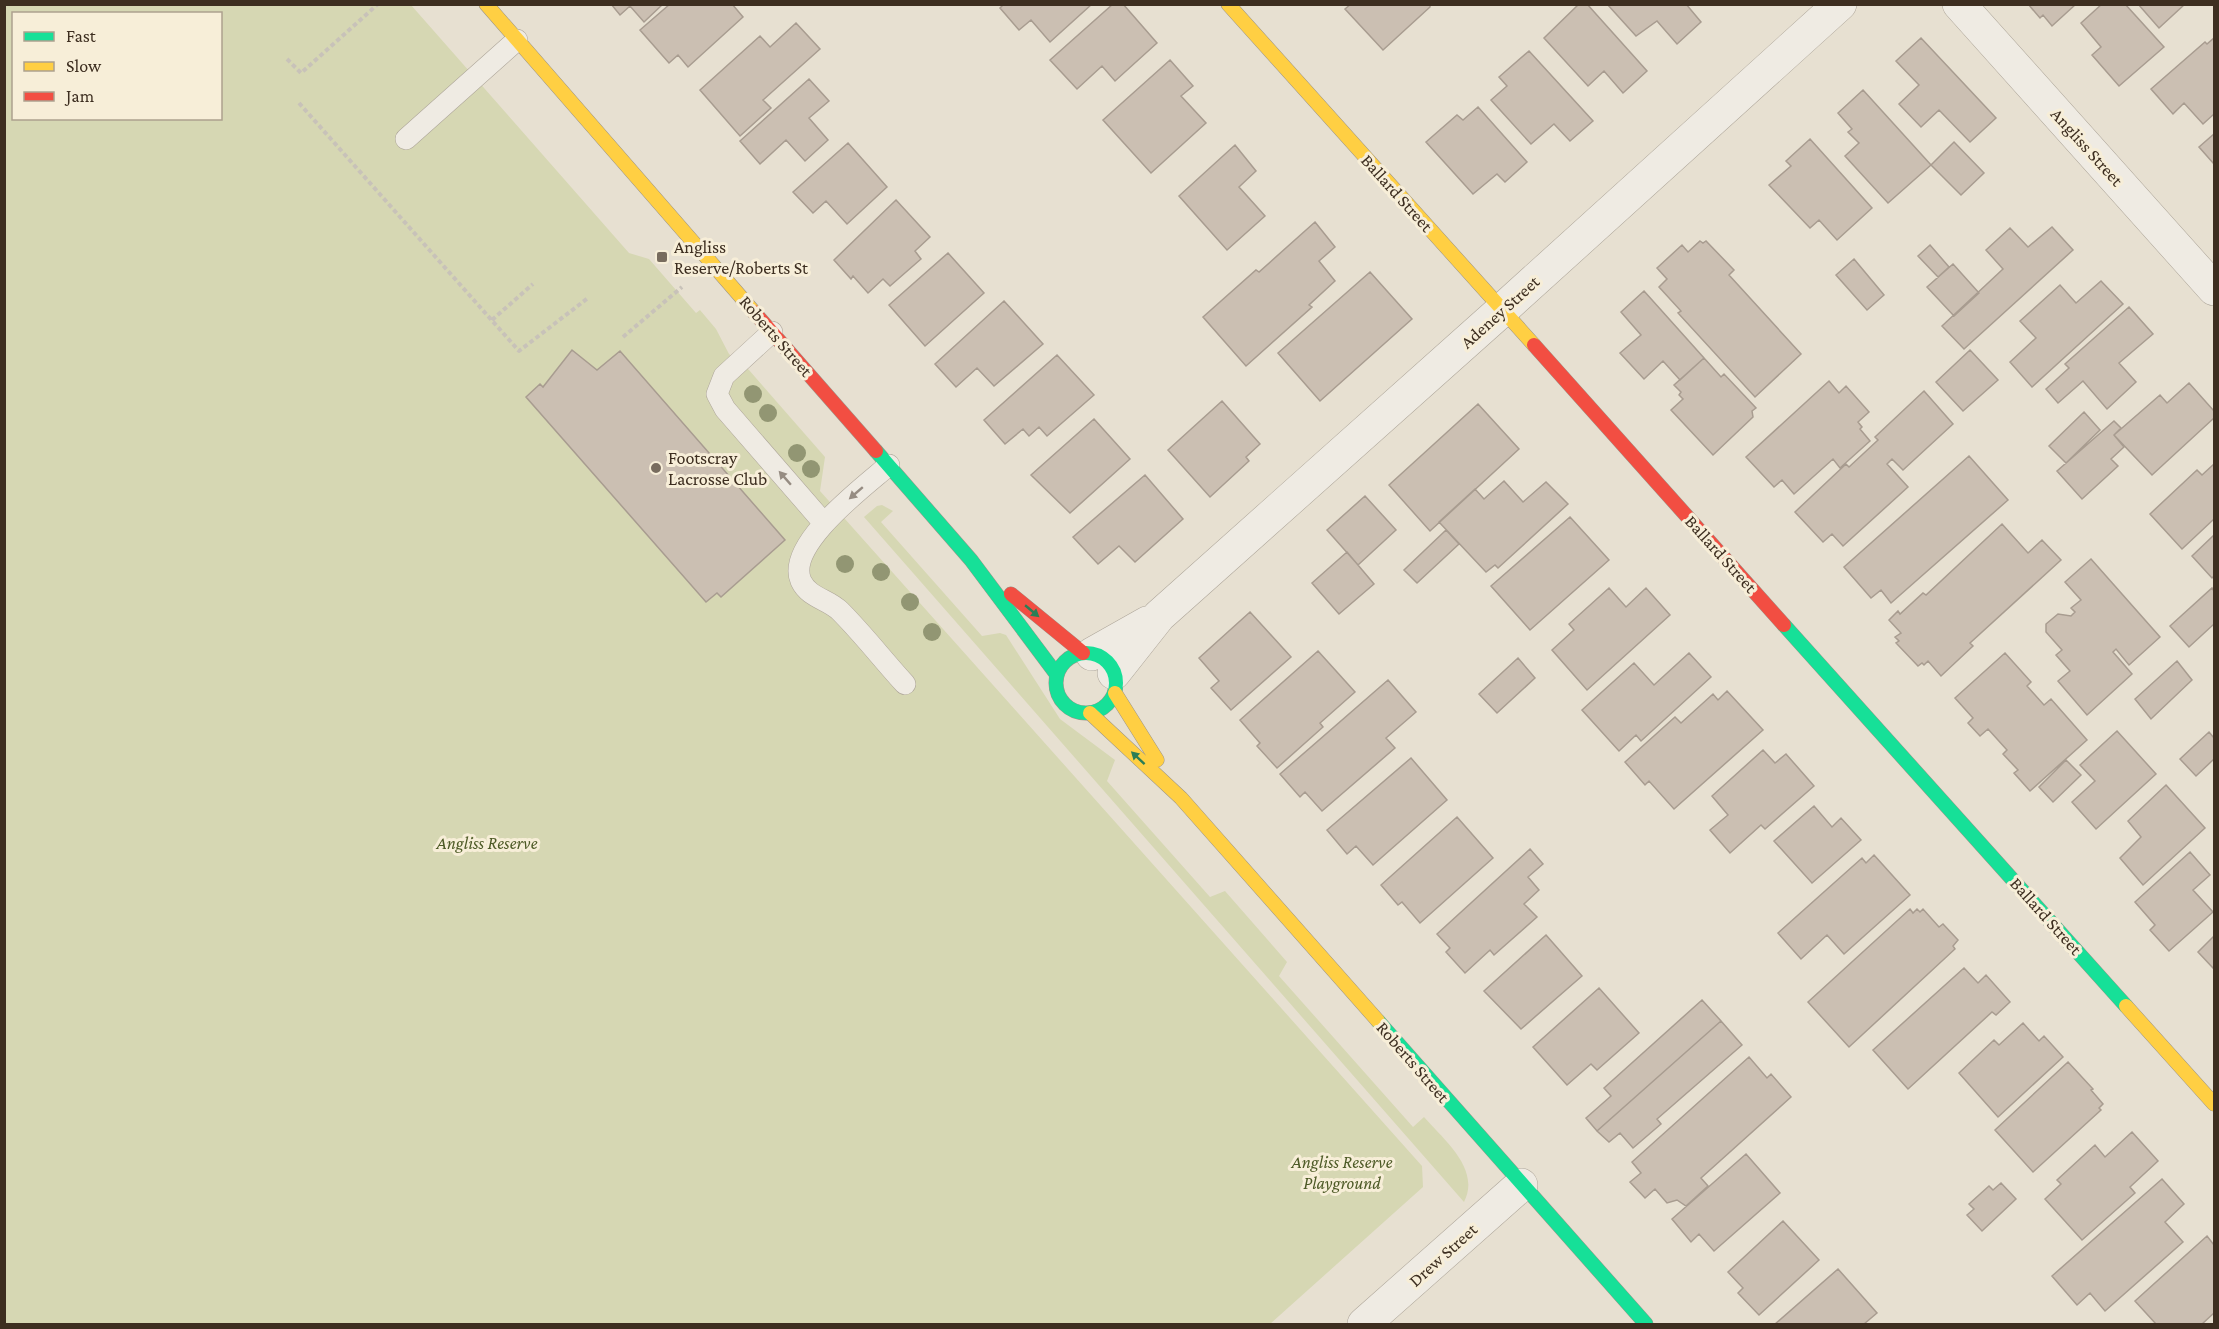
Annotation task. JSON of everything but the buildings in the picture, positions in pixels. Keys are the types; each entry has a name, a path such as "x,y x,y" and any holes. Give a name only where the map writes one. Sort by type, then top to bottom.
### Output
{"street":[{"name":"Roberts Street","path":"486,4 971,560 1057,675"},
{"name":"Ballard Street","path":"1228,4 2214,1104"},
{"name":"Adeney Street","path":"1101,668 1503,310 1840,4"},
{"name":"Angliss Street","path":"1959,4 2214,289"},
{"name":"Roberts Street","path":"971,560 1101,668 1180,798"},
{"path":"1067,660 1101,668 1105,707 1090,713 1071,709 1063,703 1056,685 1057,675 1060,667 1067,660"},
{"name":"Roberts Street","path":"1090,713 1180,798 1646,1324"},
{"name":"Drew Street","path":"1364,1324 1521,1185"}],"lane":[{"path":"406,139 517,40"},
{"path":"772,332 724,376 717,394 725,409 823,522"},
{"path":"889,465 823,522 808,544 800,563 799,574 801,582 810,594 838,609 905,684"}],"path":[{"path":"287,59 301,73 378,4"},
{"path":"299,103 519,351 588,298"},
{"path":"492,320 533,284"},
{"path":"623,337 685,284"}],"green space":[{"name":"Angliss Reserve","path":"5,5 411,5 629,253 649,259 696,313 700,310 716,329 729,354 749,370 825,457 820,491 1422,1166 1423,1187 1270,1324 5,1324"},
{"path":"882,505 893,511 881,522 982,636 1000,633 1006,635 1060,719 1115,760 1107,781 1210,897 1225,891 1287,962 1279,976 1413,1127 1424,1117 1450,1145 1468,1178 1468,1190 1464,1202 864,517 877,506"}],"traffic: fast":[{"path":"876,451 971,560 1057,675"},
{"path":"1784,625 2126,1006"},
{"path":"1086,653 1103,658 1111,666 1116,683 1111,700 1103,708 1086,713 1069,708 1061,700 1056,683 1061,666 1069,658 1086,653"},
{"path":"1378,1021 1646,1324"}],"traffic: slow":[{"path":"486,4 754,312"},
{"path":"1228,4 1534,345"},
{"path":"1115,693 1157,760"},
{"path":"1090,713 1181,798 1378,1021"},
{"path":"2126,1006 2214,1104"}],"traffic: jam":[{"path":"754,312 876,451"},
{"path":"1534,345 1784,625"},
{"path":"1011,594 1083,653"}],"place":[{"name":"Angliss Reserve/Roberts St","path":"662,257"},
{"name":"Footscray Lacrosse Club","path":"656,468"}],"park label":[{"name":"Angliss Reserve Playground","path":"1342,1172"}]}
